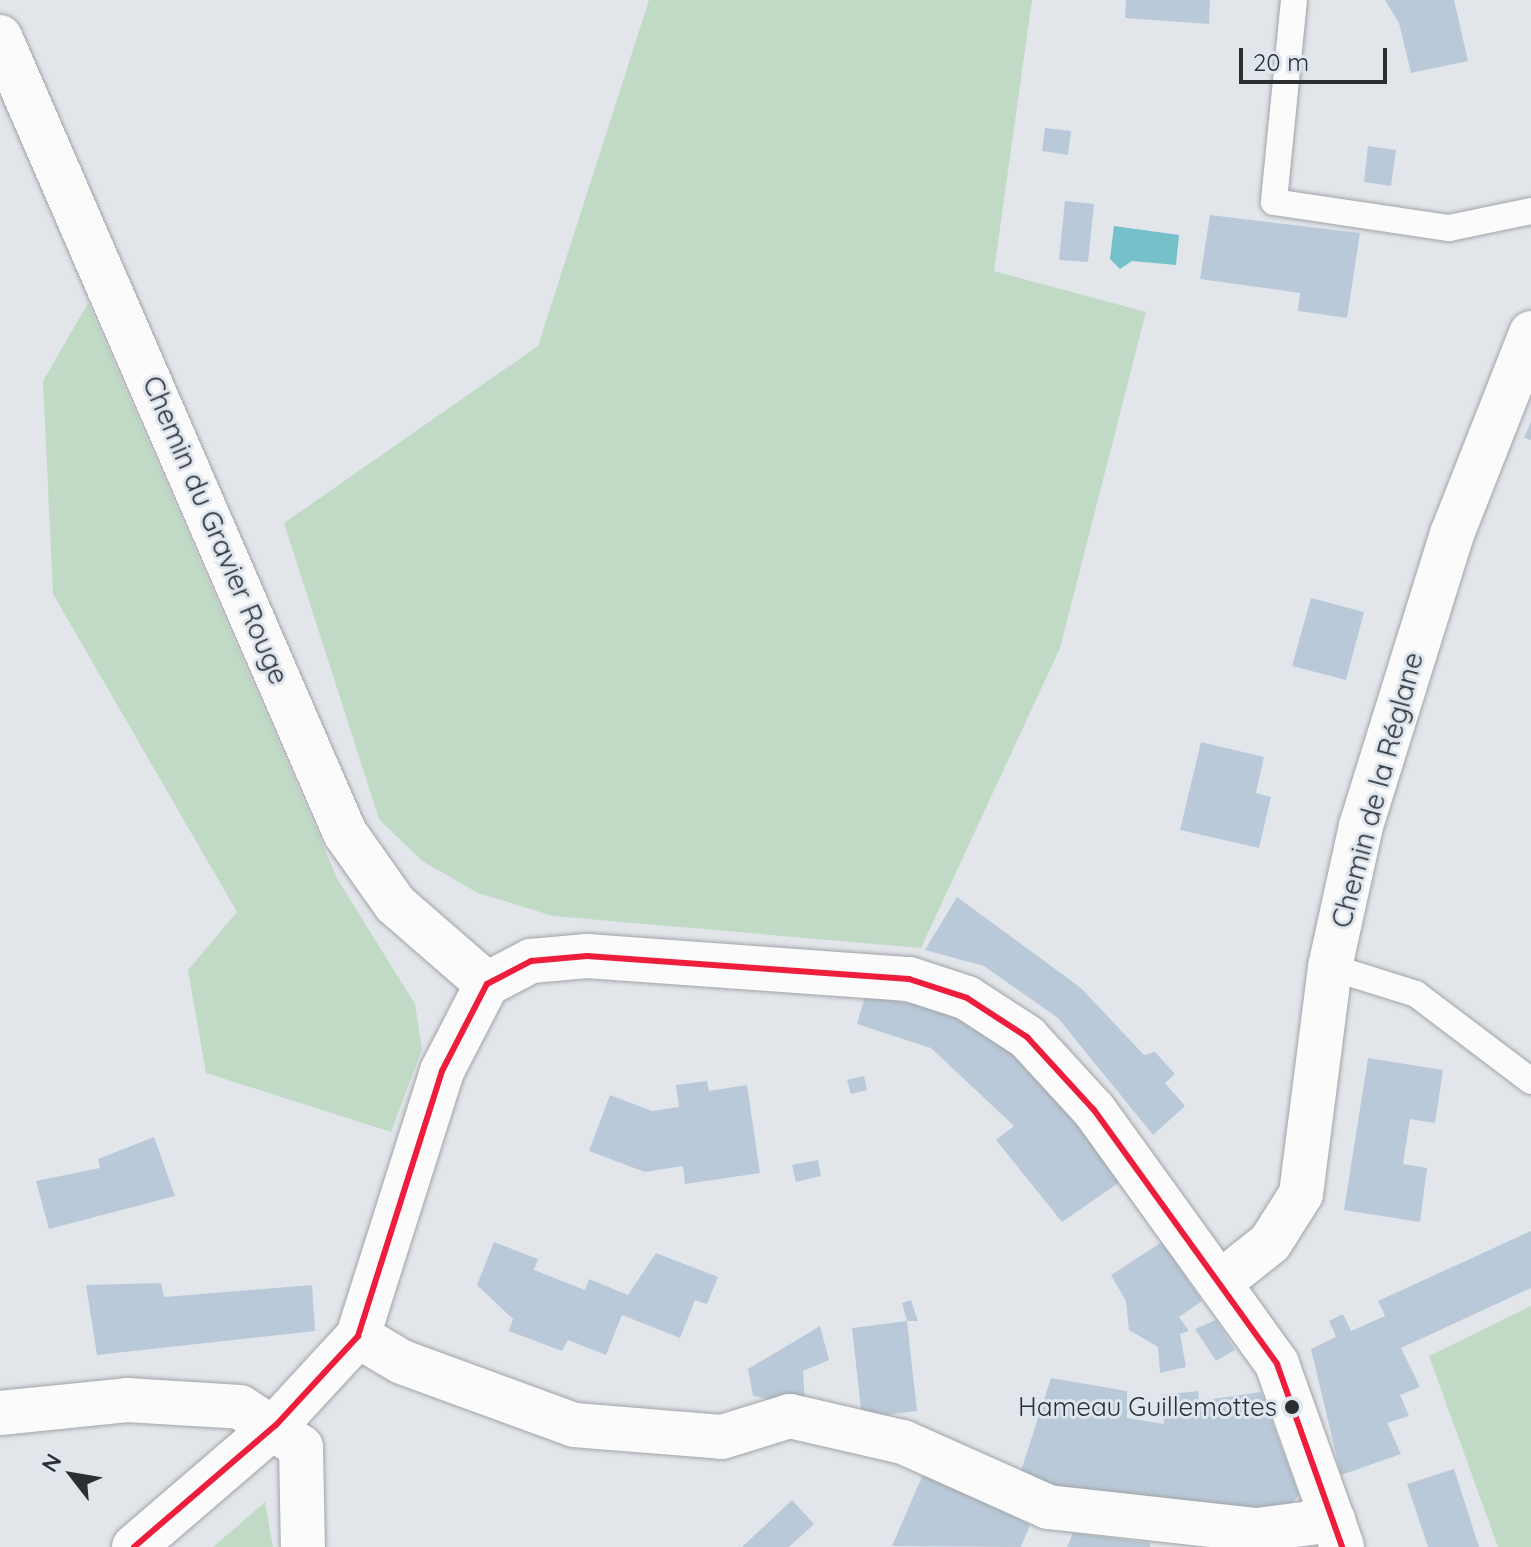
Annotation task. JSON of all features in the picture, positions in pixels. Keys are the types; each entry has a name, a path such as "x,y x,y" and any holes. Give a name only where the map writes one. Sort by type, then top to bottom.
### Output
{"street":[{"name":"Chemin du Gravier Rouge","path":"0,37 345,833 395,904 487,984"},
{"name":"Chemin de la Réglane","path":"1222,1281 1270,1243 1301,1194 1330,967 1361,826 1452,534 1531,333"},
{"path":"134,1547 276,1425 358,1336 442,1071 487,984 531,961 587,956 909,979 967,998 1027,1037 1094,1110 1222,1281 1277,1364 1337,1534 1257,1530 1048,1507 903,1442 790,1416 722,1437 574,1425 402,1362 358,1336"},
{"path":"0,1413 127,1400 213,1402 276,1425 301,1447 303,1547"}],"lane":[{"path":"1294,0 1274,202 1449,228 1531,211"},
{"path":"1330,967 1416,994 1497,1048 1531,1081"}],"green space":[{"path":"649,0 1032,0 994,271 1146,312 1060,648 921,948 553,916 478,893 422,861 379,819 284,523 538,346"},
{"path":"88,303 338,880 415,1004 422,1049 391,1132 206,1073 188,970 237,912 53,594 43,381"},
{"path":"1531,1306 1531,1547 1498,1547 1429,1356"},
{"path":"265,1502 273,1547 213,1547"}],"water":[{"path":"1114,226 1179,235 1176,265 1132,261 1120,269 1110,259"}],"building":[{"path":"1126,0 1210,0 1209,24 1125,18"},
{"path":"1385,0 1454,0 1468,61 1411,73 1399,23"},
{"path":"1045,128 1071,131 1068,155 1042,151"},
{"path":"1368,146 1396,150 1391,186 1364,182"},
{"path":"1065,201 1094,204 1088,262 1059,260"},
{"path":"1210,215 1360,233 1347,318 1298,311 1300,293 1200,279"},
{"path":"1531,421 1531,440 1524,438"},
{"path":"1311,598 1364,612 1346,680 1292,666"},
{"path":"1201,742 1264,757 1256,793 1271,797 1259,848 1180,830"},
{"path":"957,897 1081,988 1144,1055 1155,1052 1175,1074 1165,1083 1185,1106 1153,1135 1058,1018 984,966 925,950"},
{"path":"865,996 955,1011 1028,1060 1127,1177 1062,1222 996,1140 1014,1126 931,1048 857,1024"},
{"path":"1368,1058 1443,1070 1435,1123 1410,1119 1403,1164 1427,1168 1420,1222 1344,1210"},
{"path":"864,1076 867,1090 851,1094 847,1080"},
{"path":"707,1081 709,1091 747,1085 760,1173 685,1184 683,1166 645,1172 589,1151 610,1095 652,1111 679,1107 676,1085"},
{"path":"154,1137 175,1196 49,1229 36,1181 100,1168 98,1159"},
{"path":"818,1160 821,1176 796,1182 792,1165"},
{"path":"1531,1231 1531,1288 1401,1348 1420,1387 1400,1395 1409,1416 1387,1423 1401,1454 1341,1475 1311,1349 1336,1337 1329,1321 1343,1314 1351,1331 1385,1316 1378,1301"},
{"path":"494,1242 538,1259 534,1270 585,1290 589,1279 628,1295 656,1253 718,1277 707,1304 695,1300 680,1338 622,1315 606,1355 568,1340 562,1351 509,1331 513,1319 477,1285"},
{"path":"1162,1242 1202,1301 1179,1317 1189,1331 1180,1334 1186,1367 1160,1373 1158,1347 1129,1330 1126,1301 1111,1275"},
{"path":"161,1283 164,1297 312,1285 315,1331 97,1355 86,1285"},
{"path":"911,1300 918,1321 907,1321 902,1303"},
{"path":"1216,1320 1235,1350 1216,1361 1195,1329"},
{"path":"907,1321 917,1411 862,1418 852,1328"},
{"path":"820,1326 829,1360 803,1371 805,1406 753,1396 748,1369"},
{"path":"1051,1378 1127,1391 1127,1418 1164,1424 1161,1395 1198,1391 1199,1401 1261,1392 1299,1495 1285,1512 1035,1489 1019,1477"},
{"path":"1454,1469 1479,1547 1428,1547 1407,1484"},
{"path":"924,1472 1030,1525 1021,1547 892,1546"},
{"path":"792,1500 814,1524 789,1547 742,1547"},
{"path":"1073,1533 1150,1543 1150,1547 1067,1547"}],"transit line":[{"path":"134,1547 276,1425 358,1336 442,1071 487,984 531,961 587,956 909,979 967,998 1027,1037 1094,1110 1277,1364 1342,1547"}],"place":[{"name":"Hameau Guillemottes","path":"1292,1407"}]}
